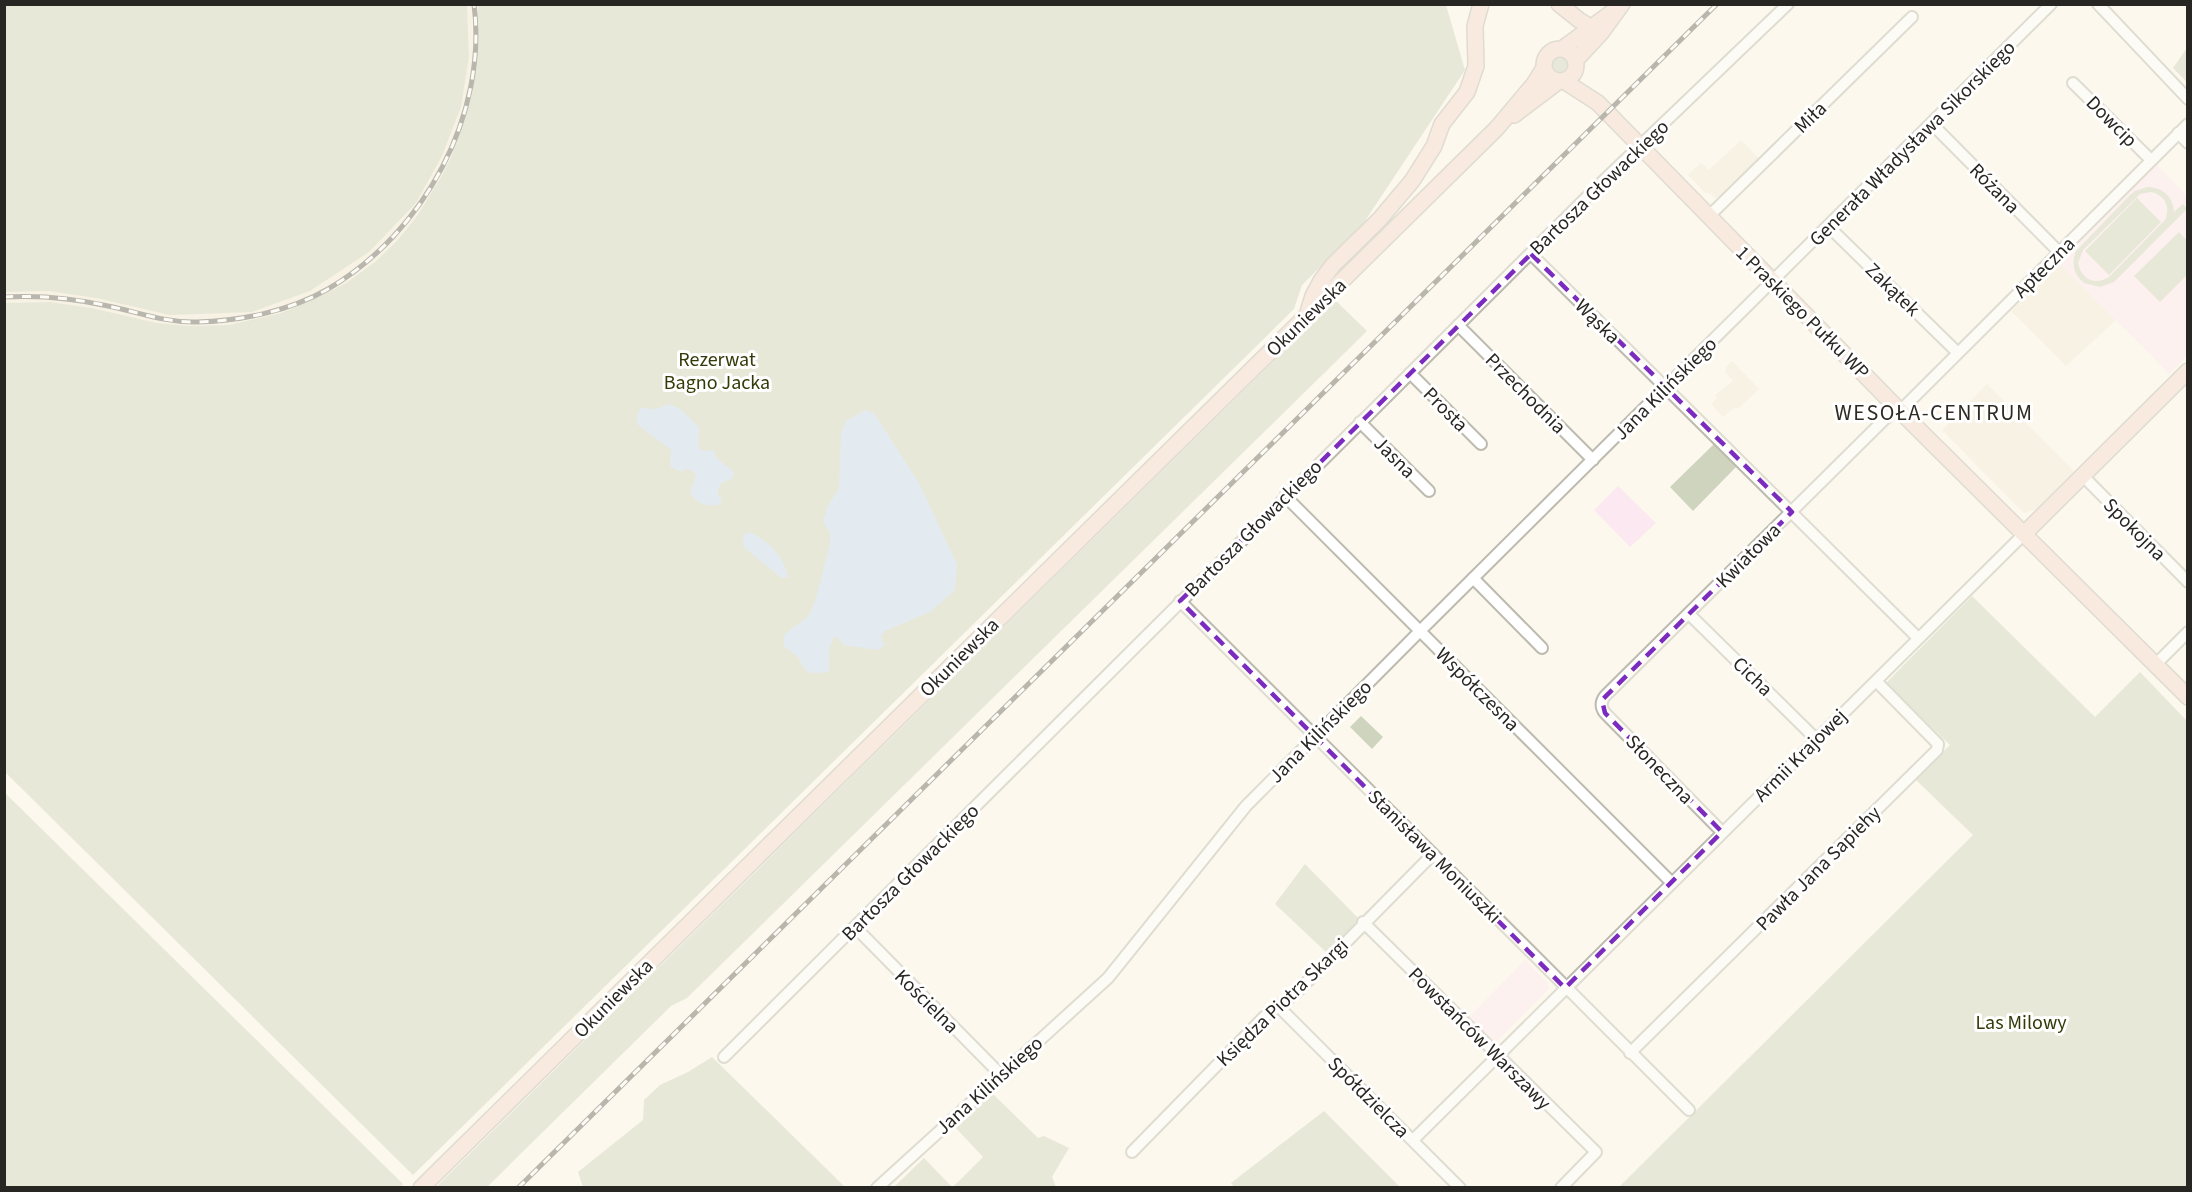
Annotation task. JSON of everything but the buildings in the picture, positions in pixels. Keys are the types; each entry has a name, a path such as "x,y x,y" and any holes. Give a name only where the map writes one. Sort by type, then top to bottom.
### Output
{"main road":[{"path":"1307,315 1321,281 1333,265 1379,220 1412,181 1434,146 1443,124 1467,92 1475,70 1477,56 1474,26 1481,4"},
{"path":"1559,4 1595,30"},
{"path":"1595,30 1569,79 1562,81 1551,79 1544,68 1547,55 1595,30 1620,7"},
{"path":"1562,49 1571,52 1576,65"},
{"name":"1 Praskiego Pułku WP","path":"1576,65 1598,103"},
{"name":"Okuniewska","path":"421,1188 1497,128 1534,84 1544,68"},
{"name":"Okuniewska","path":"1497,128 1562,81"},
{"name":"1 Praskiego Pułku WP","path":"1562,81 1598,103 1898,409 2025,533 2187,698"},
{"name":"Armii Krajowej","path":"2025,533 2187,371"}],"street":[{"name":"Bartosza Głowackiego","path":"724,1057 1285,496 1640,146 1788,4"},
{"name":"Generała Władysława Sikorskiego","path":"1772,281 2051,4"},
{"path":"2098,4 2187,99"},
{"name":"Miła","path":"1708,217 1912,17"},
{"name":"Dowcip","path":"2073,83 2151,160"},
{"name":"Różana","path":"1931,123 2059,252"},
{"name":"Apteczna","path":"1898,409 1958,353 2187,124"},
{"path":"2178,133 2187,143"},
{"name":"Zakątek","path":"1828,226 1958,353"},
{"name":"Wąska","path":"1531,254 1918,638"},
{"name":"Jana Kilińskiego","path":"877,1188 1108,978 1246,806 1772,281"},
{"name":"Przechodnia","path":"1458,325 1593,460"},
{"name":"Prosta","path":"1410,373 1481,444"},
{"name":"Kwiatowa","path":"1602,705 1605,696 1898,409"},
{"name":"Jasna","path":"1360,422 1429,491"},
{"name":"Spokojna","path":"2083,476 2187,582"},
{"name":"Współczesna","path":"1285,496 1671,882"},
{"name":"Armii Krajowej","path":"1413,1140 2025,533"},
{"path":"1473,578 1542,648"},
{"name":"Stanisława Moniuszki","path":"1180,601 1689,1110"},
{"name":"Cicha","path":"1689,614 1816,738"},
{"path":"2155,665 2187,632"},
{"name":"Pawła Jana Sapiehy","path":"1630,1053 1937,750 1938,744 1876,681"},
{"name":"Słoneczna","path":"1602,705 1605,713 1722,832"},
{"name":"Księdza Piotra Skargi","path":"1132,1152 1264,1017 1296,993 1363,922 1433,854"},
{"name":"Powstańców Warszawy","path":"1363,922 1596,1152 1561,1188"},
{"name":"Kościelna","path":"855,927 1000,1074"},
{"name":"Spółdzielcza","path":"1278,1006 1460,1188"}],"highlighted area":[{"path":"1531,254 1792,512 1602,700 1605,713 1722,832 1565,988 1180,601"}],"shaded area":[{"path":"467,5 478,5 479,52 459,140 441,177 417,216 397,241 375,262 346,283 281,313 229,325 190,326 157,323 92,308 50,302 5,303 4,292 49,291 101,299 252,312 310,291 369,252 442,156 461,107 469,57"},
{"path":"1741,140 1759,159 1719,197 1715,198 1710,193 1705,193 1688,175 1701,163 1709,170"},
{"path":"2157,165 2187,196 2187,356 2169,374 2059,263"},
{"path":"2059,263 2116,320 2066,366 2011,311"},
{"path":"1732,361 1759,389 1738,409 1735,407 1723,417 1711,404 1717,398 1715,395 1733,381 1725,372"},
{"path":"1987,384 2074,471 2038,509 2024,513 1942,430"},
{"path":"1618,486 1656,523 1630,547 1594,510"},
{"path":"1525,960 1548,983 1549,989 1497,1041 1489,1040 1468,1018"}],"green space":[{"path":"4,5 467,5 469,57 461,107 442,156 416,203 369,252 310,291 252,312 170,315 101,299 49,291 5,292"},
{"name":"Rezerwat Bagno Jacka","path":"478,5 1446,5 1465,70 1361,227 1302,285 1294,309 413,1175 5,772 4,303 50,302 92,308 157,323 190,326 229,325 281,313 346,283 375,262 397,241 417,216 452,155 474,71"},
{"path":"2187,48 2187,82 2173,68"},
{"path":"1556,56 1564,56 1569,61 1567,72 1556,74 1551,69 1551,61"},
{"path":"2147,187 2157,189 2169,197 2174,212 2183,204 2187,209 2114,282 2100,287 2084,283 2074,269 2076,251 2135,191","holes":["2151,192 2166,202 2165,220 2109,277 2099,281 2085,277 2078,263 2083,250 2140,194"]},
{"path":"2137,198 2161,222 2109,275 2085,251"},
{"path":"2179,232 2187,241 2187,275 2160,302 2134,276"},
{"path":"1335,300 1367,331 687,998 671,1006 487,1187 436,1187"},
{"path":"1714,444 1737,466 1693,511 1670,487"},
{"name":"Las Milowy","path":"1972,596 2095,717 2140,672 2187,721 2187,1187 1618,1188 1973,835 1915,779 1950,745 1886,683"},
{"path":"1361,716 1383,737 1372,749 1350,727"},
{"path":"4,792 403,1184 400,1188 5,1187"},
{"path":"1305,864 1359,919 1327,953 1275,904"},
{"path":"712,1057 845,1187 583,1187 578,1172 643,1120 644,1100 660,1085 688,1072"},
{"path":"992,1093 1038,1138 1044,1136 1069,1148 1052,1177 1056,1187 953,1187 983,1157 955,1127"},
{"path":"1324,1111 1400,1187 1234,1187 1231,1183"},
{"path":"924,1158 952,1187 894,1187"}],"water":[{"path":"668,404 679,408 699,427 699,448 703,451 716,452 717,458 734,472 732,479 722,483 719,487 718,494 722,498 720,504 710,506 696,500 690,493 696,475 691,470 685,469 682,472 671,467 671,450 638,425 636,419 640,408 657,409"},
{"path":"865,410 874,413 919,483 957,564 955,590 930,612 885,631 881,636 884,645 878,650 843,645 838,637 833,638 829,651 829,671 811,672 807,671 800,659 784,646 784,635 807,617 814,605 830,544 830,532 823,522 828,505 839,489 841,432 846,421"},
{"path":"750,532 775,550 783,562 788,577 781,578 744,547 743,535"}],"railway":[{"path":"4,297 31,296 69,299 163,319 197,322 231,320 281,309 328,289 362,265 393,236 420,203 442,167 459,128 471,87 476,46 474,4"},
{"path":"518,1188 1717,4"}],"district":[{"name":"WESOŁA-CENTRUM","path":"1934,412"}]}
